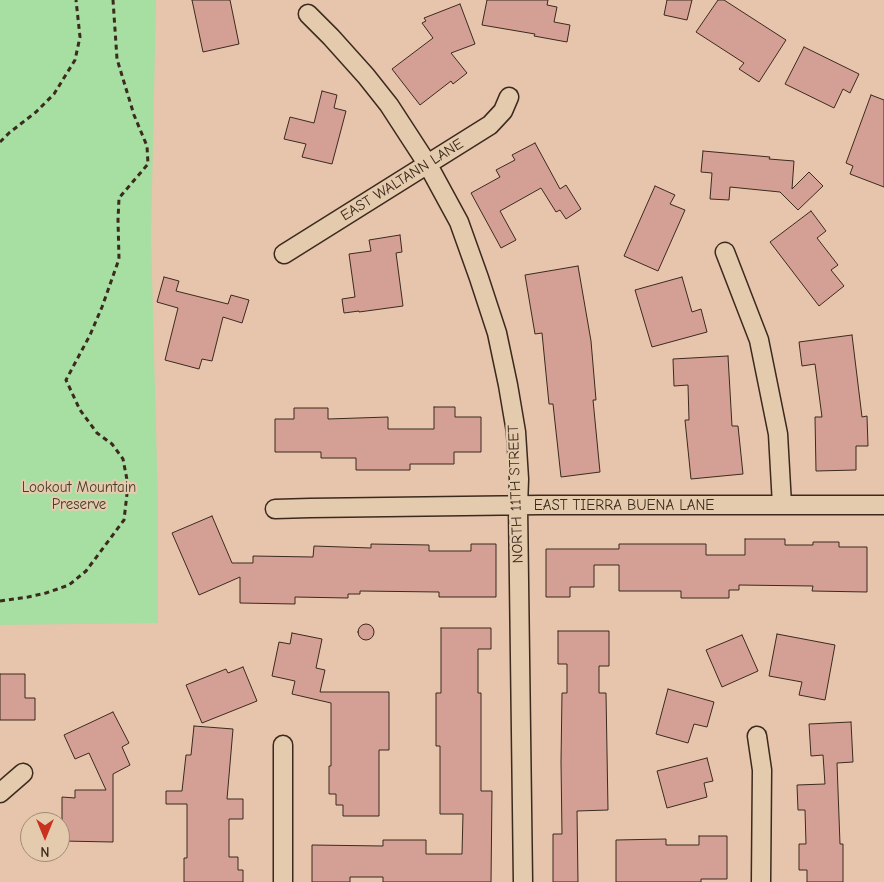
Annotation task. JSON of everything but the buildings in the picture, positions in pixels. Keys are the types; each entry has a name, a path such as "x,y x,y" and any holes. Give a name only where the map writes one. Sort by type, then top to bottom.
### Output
{"street":[{"name":"NORTH 11TH STREET","path":"308,14 331,36 366,76 389,105 428,165 458,222 497,333 516,432 519,479 523,882"},
{"name":"EAST WALTANN LANE","path":"284,254 490,125 503,111 509,97"},
{"path":"725,252 760,340 778,434 782,505"},
{"name":"EAST TIERRA BUENA LANE","path":"275,509 884,505"},
{"path":"757,736 762,770 761,882"},
{"path":"283,745 283,882"},
{"path":"0,793 23,773"}],"path":[{"path":"0,142 54,94 75,60 80,37 76,0"},
{"path":"0,601 37,595 68,585 86,571 124,520 128,485 123,459 112,444 98,433 80,410 66,380 102,307 119,259 119,198 148,164 147,146 134,116 117,59 114,0"}],"green space":[{"name":"Lookout Mountain Preserve","path":"0,0 156,0 151,237 158,506 158,623 0,625"}]}
